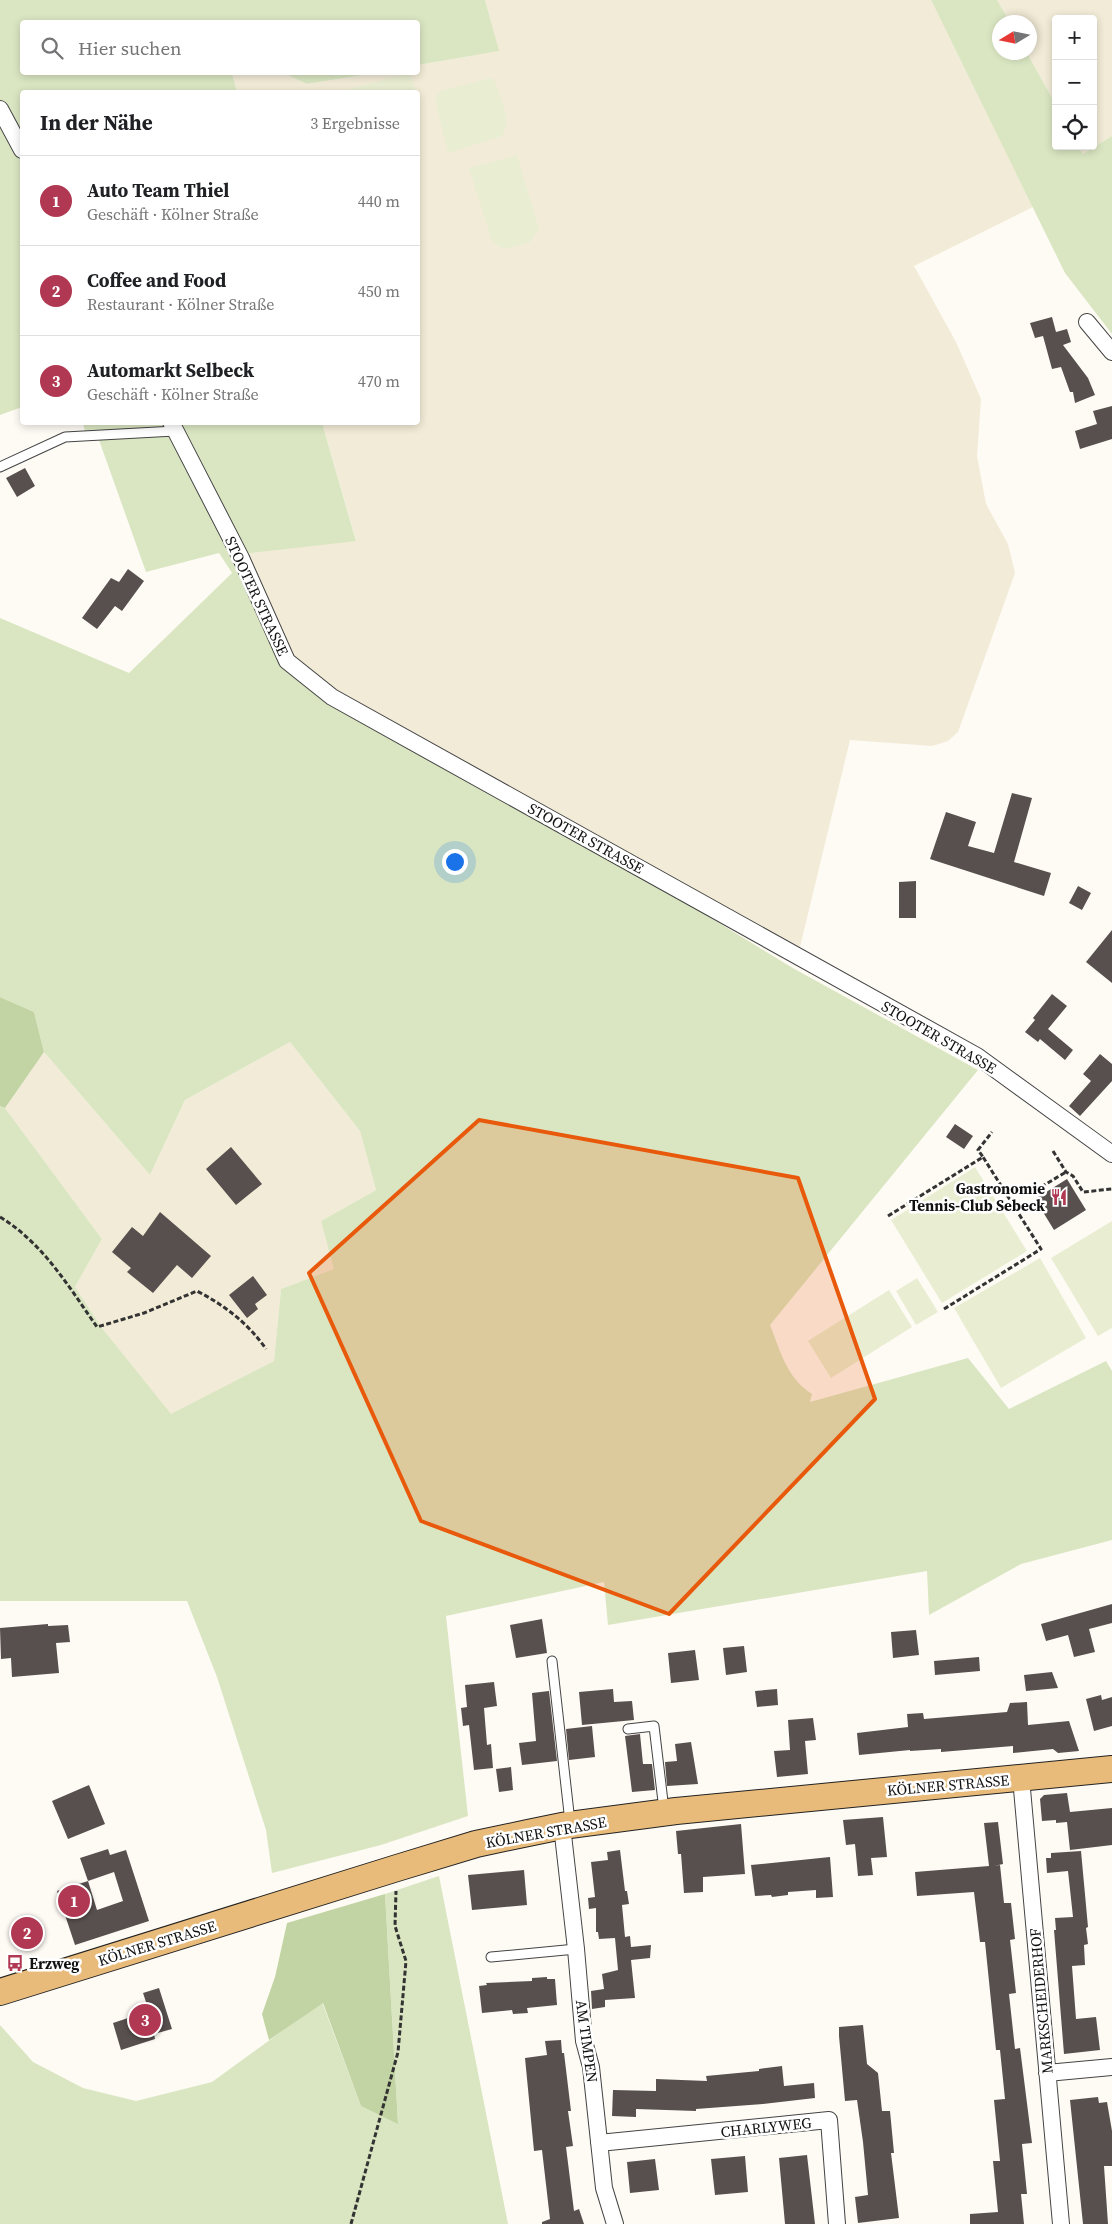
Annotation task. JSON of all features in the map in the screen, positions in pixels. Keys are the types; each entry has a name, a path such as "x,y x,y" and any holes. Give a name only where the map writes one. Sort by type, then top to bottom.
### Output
{"main road":[{"name":"KÖLNER STRASSE","path":"0,1992 476,1844 566,1826 664,1813 1112,1769"}],"street":[{"path":"0,109 20,146"},
{"path":"1087,322 1112,352"},
{"name":"STOOTER STRASSE","path":"173,427 241,558 287,661 332,696 977,1056 1112,1154"},
{"name":"MARKSCHEIDERHOF","path":"1021,1778 1061,2224"},
{"name":"AM TIMPEN","path":"566,1826 584,2041 591,2067 604,2188 615,2224"},
{"path":"1047,2073 1112,2067"},
{"name":"CHARLYWEG","path":"599,2143 829,2120 837,2224"}],"lane":[{"path":"0,467 65,436 173,427"},
{"path":"552,1661 566,1826"},
{"path":"628,1728 654,1726 664,1813"},
{"path":"491,1957 576,1949"}],"path":[{"path":"944,1309 1041,1249 978,1150 992,1132"},
{"path":"1053,1151 1066,1172 1073,1176 1083,1192 1112,1190"},
{"path":"888,1216 983,1157"},
{"path":"1045,1193 1042,1187 1066,1172"},
{"path":"0,1217 17,1228 55,1266 97,1327 144,1313 197,1291 222,1304 256,1334 266,1349"},
{"path":"351,2224 398,2052 406,1961 395,1926 395,1886"}],"highlighted area":[{"path":"479,1120 798,1178 875,1399 669,1614 421,1521 309,1273"}],"shaded area":[{"path":"485,0 931,0 1033,207 914,266 956,342 981,399 977,456 986,504 1008,544 1015,573 958,732 948,741 932,746 850,740 800,947 446,756 378,718 316,677 289,651 244,554 356,540 323,425 420,425 420,90 236,90 233,75 287,75 307,84 363,75 420,75 420,65 498,51"},
{"path":"997,0 1112,0 1112,136 1097,145 1097,15 1052,15 1052,98 1031,60 1037,60 1037,15 1006,15"},
{"path":"1080,150 1089,150 1083,154"},
{"path":"290,1042 360,1131 376,1190 321,1221 335,1269 281,1289 274,1361 171,1415 102,1328 75,1287 102,1239 5,1108 44,1052 150,1175 185,1100"}],"green space":[{"path":"0,0 485,0 499,51 420,65 420,20 20,20 20,75 233,75 236,90 20,90 20,408 0,415"},
{"path":"931,0 997,0 1006,15 992,15 992,60 1031,60 1052,98 1052,150 1080,150 1083,154 1089,150 1097,150 1097,145 1112,136 1112,334 1065,273"},
{"path":"287,75 363,75 307,84"},
{"path":"402,75 411,75 415,90 346,90"},
{"path":"489,78 494,80 496,84 505,110 506,124 502,136 448,153 436,104 437,95 441,91"},
{"path":"517,155 539,229 530,242 505,248 496,245 492,241 469,168"},
{"path":"83,425 323,425 356,541 244,554 289,651 316,677 378,718 446,756 791,967 978,1070 770,1325 790,1372 812,1394 810,1402 968,1358 1009,1409 1106,1361 1112,1371 1112,1540 1021,1564 929,1615 927,1571 608,1625 604,1582 446,1616 468,1816 381,1845 272,1873 266,1830 217,1677 187,1601 0,1601 0,1106 5,1108 102,1239 75,1287 102,1328 171,1414 274,1361 281,1289 334,1269 321,1221 376,1190 360,1131 290,1042 185,1100 150,1175 44,1052 34,1012 0,997 0,618 129,673 232,573 219,553 146,572 99,440 87,441"},
{"path":"0,997 34,1012 44,1052 5,1108 0,1106"},
{"path":"975,1167 1027,1251 942,1303 891,1220"},
{"path":"1112,1221 1112,1328 1098,1336 1051,1258"},
{"path":"1040,1258 1086,1338 1001,1388 954,1308"},
{"path":"917,1278 938,1312 916,1325 896,1291"},
{"path":"889,1290 912,1327 831,1378 808,1341"},
{"path":"439,1876 508,2224 0,2224 0,2025 33,2062 83,2088 136,2101 212,2082 322,2002 361,2106 398,2123 385,1894"},
{"path":"385,1894 398,2124 361,2106 323,2003 269,2040 262,2014 275,1977 287,1923"}],"building":[{"path":"1052,317 1056,332 1067,329 1071,342 1063,345 1088,378 1095,395 1075,403 1073,392 1070,392 1061,367 1052,369 1043,336 1035,338 1030,323"},
{"path":"1112,406 1112,439 1080,449 1075,431 1097,424 1093,411"},
{"path":"25,468 35,486 17,497 6,478"},
{"path":"128,569 144,581 122,611 115,606 97,629 82,618 111,578 119,582"},
{"path":"1012,793 1032,798 1014,862 1051,873 1044,896 930,859 946,812 976,822 968,846 994,853"},
{"path":"916,881 916,918 899,918 899,882"},
{"path":"1078,886 1091,893 1082,910 1069,903"},
{"path":"1112,930 1112,983 1086,962"},
{"path":"1052,994 1067,1006 1048,1029 1073,1050 1065,1060 1040,1039 1038,1042 1025,1032 1035,1020 1033,1018"},
{"path":"1100,1054 1112,1064 1112,1081 1080,1116 1069,1106 1091,1081 1083,1074"},
{"path":"955,1124 973,1136 964,1149 946,1137"},
{"path":"231,1147 262,1184 236,1205 206,1169"},
{"path":"1067,1179 1086,1210 1054,1230 1035,1199"},
{"path":"160,1212 211,1256 192,1278 177,1265 153,1293 127,1272 131,1268 112,1252 132,1227 143,1236"},
{"path":"253,1276 267,1295 255,1304 258,1309 247,1318 229,1295"},
{"path":"1112,1604 1112,1623 1089,1629 1095,1652 1074,1657 1068,1635 1046,1641 1041,1624"},
{"path":"542,1619 547,1653 516,1658 510,1625"},
{"path":"48,1624 48,1626 68,1625 70,1642 56,1643 59,1673 12,1677 11,1658 1,1659 0,1628"},
{"path":"916,1630 919,1655 893,1658 891,1632"},
{"path":"744,1646 747,1672 726,1675 723,1648"},
{"path":"695,1650 699,1680 671,1683 668,1653"},
{"path":"979,1657 980,1671 935,1675 934,1661"},
{"path":"1052,1672 1058,1688 1026,1691 1024,1675"},
{"path":"494,1682 497,1706 484,1708 487,1745 491,1744 493,1768 474,1770 469,1725 463,1726 461,1708 467,1707 465,1685"},
{"path":"613,1689 614,1702 632,1701 634,1720 582,1725 579,1692"},
{"path":"777,1689 778,1705 757,1707 755,1691"},
{"path":"549,1691 557,1761 522,1765 519,1743 536,1741 532,1693"},
{"path":"1101,1695 1102,1700 1112,1697 1112,1726 1094,1731 1086,1699"},
{"path":"1027,1702 1028,1725 1069,1721 1079,1751 1058,1753 1053,1749 1013,1753 1013,1746 941,1752 941,1749 910,1750 859,1755 857,1733 908,1727 907,1714 923,1713 924,1719 1007,1712 1010,1703"},
{"path":"813,1718 816,1740 805,1741 808,1774 777,1777 774,1751 790,1750 788,1720"},
{"path":"592,1726 595,1757 569,1760 566,1729"},
{"path":"640,1734 643,1764 652,1764 655,1790 632,1792 625,1736"},
{"path":"691,1742 698,1784 667,1786 665,1762 677,1761 675,1744"},
{"path":"511,1767 513,1790 499,1792 496,1769"},
{"path":"89,1785 105,1824 68,1839 52,1801"},
{"path":"1067,1793 1070,1812 1112,1808 1112,1845 1070,1850 1067,1822 1056,1823 1056,1820 1042,1821 1040,1799 1044,1795"},
{"path":"883,1817 887,1857 871,1858 873,1875 858,1876 855,1844 846,1845 843,1820"},
{"path":"998,1822 1003,1864 994,1866 1000,1865 1004,1903 1011,1903 1015,1939 1010,1940 1016,1993 1009,1994 1015,2049 1020,2048 1032,2143 1022,2144 1027,2194 1021,2194 1024,2224 970,2224 970,2214 998,2212 993,2161 1000,2161 994,2100 1005,2099 1000,2050 996,2050 985,1942 980,1942 974,1892 917,1896 915,1872 989,1866 984,1823"},
{"path":"741,1824 745,1874 703,1877 703,1892 684,1893 681,1854 678,1854 676,1831"},
{"path":"108,1849 110,1855 126,1850 149,1921 75,1945 57,1891 88,1881 80,1858","holes":["114,1872 123,1901 97,1910 88,1881"]},
{"path":"620,1850 625,1891 627,1891 629,1904 622,1905 625,1937 630,1936 631,1947 651,1945 650,1958 631,1960 635,1998 605,2000 605,2007 592,2009 591,1991 604,1989 602,1974 618,1970 615,1938 599,1939 598,1932 596,1932 596,1908 589,1909 588,1898 595,1897 591,1862 608,1860 607,1852"},
{"path":"1081,1851 1088,1944 1084,1945 1085,1965 1072,1966 1076,2019 1096,2017 1100,2050 1064,2054 1054,1930 1056,1930 1055,1918 1073,1917 1068,1871 1047,1873 1046,1858 1051,1858 1051,1853"},
{"path":"830,1857 833,1897 816,1898 816,1890 788,1892 788,1895 772,1897 771,1895 755,1896 751,1865"},
{"path":"524,1870 527,1905 472,1910 468,1875"},
{"path":"547,1977 547,1979 555,1979 557,2005 527,2008 528,2013 513,2014 512,2010 482,2013 479,1986 487,1985 486,1983 532,1981 532,1978"},
{"path":"159,1988 172,2029 154,2034 155,2039 121,2050 113,2023 149,2011 143,1993"},
{"path":"863,2025 867,2064 878,2073 882,2111 890,2111 894,2153 891,2153 899,2218 858,2223 855,2197 868,2195 863,2142 857,2100 845,2101 839,2027"},
{"path":"561,2040 571,2111 568,2111 573,2146 566,2147 574,2211 579,2209 584,2224 542,2224 542,2222 550,2219 542,2150 534,2151 525,2058 547,2055 545,2041"},
{"path":"782,2066 784,2086 814,2083 815,2098 696,2109 696,2111 636,2109 636,2117 612,2116 613,2090 656,2091 656,2079 707,2081 706,2076 759,2071 759,2069"},
{"path":"1098,2097 1099,2103 1107,2102 1112,2131 1112,2166 1104,2166 1108,2224 1083,2224 1070,2100"},
{"path":"807,2155 815,2224 785,2224 779,2158"},
{"path":"745,2156 748,2192 715,2195 711,2159"},
{"path":"655,2159 659,2190 630,2193 627,2162"}],"place":[{"name":"Gastronomie Tennis-Club Sebeck","path":"1059,1197"},
{"name":"Auto Team Thiel","path":"74,1901"},
{"name":"Coffee and Food","path":"27,1933"},
{"name":"Erzweg","path":"15,1963"},
{"name":"Automarkt Selbeck","path":"145,2020"}]}
